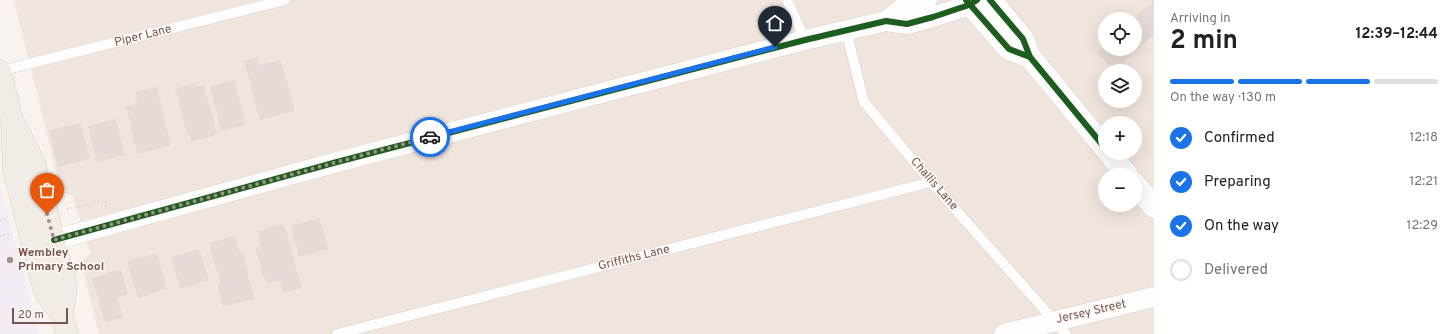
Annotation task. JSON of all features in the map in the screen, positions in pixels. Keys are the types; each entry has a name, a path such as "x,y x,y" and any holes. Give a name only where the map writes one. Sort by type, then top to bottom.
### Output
{"main road":[{"path":"976,1 1009,49 1030,57 1098,140"},
{"path":"0,71 12,120 14,169 45,292 65,325"},
{"path":"12,120 34,162 66,286 65,325"},
{"path":"1115,160 1121,168"},
{"path":"1142,192 1154,207"}],"street":[{"path":"886,21 901,8 927,0"},
{"path":"54,240 337,162 805,40 886,21 907,24 933,17 976,1"},
{"name":"Jersey Street","path":"1004,334 1061,327 1154,297"}],"lane":[{"name":"Piper Lane","path":"0,71 285,0"},
{"path":"786,0 805,40"},
{"name":"Challis Lane","path":"846,30 864,102 931,182 1061,327"},
{"name":"Griffiths Lane","path":"336,334 931,182"}],"path":[{"path":"62,210 103,200 107,204 105,208"},
{"path":"0,236 9,234"}],"shaded area":[{"path":"14,0 1154,0 1154,334 99,334 81,262 90,254 73,196 61,191"},
{"name":"Wembley Primary School","path":"0,186 39,334 0,334"}],"building":[{"path":"1154,1 1154,34 1142,45 1142,12"},
{"path":"1101,56 1130,56 1122,64 1108,64"},
{"path":"257,57 259,65 281,60 295,111 260,120 244,61"},
{"path":"235,80 246,125 221,131 210,86"},
{"path":"194,83 195,87 204,85 217,133 214,134 214,136 191,142 175,88"},
{"path":"157,87 171,146 137,154 126,106 137,104 134,92"},
{"path":"116,119 125,155 97,162 88,126"},
{"path":"81,123 90,159 58,167 49,130"},
{"path":"320,218 328,249 299,257 291,225"},
{"path":"281,224 282,227 285,227 302,288 283,293 280,281 267,284 265,276 262,276 260,269 262,269 255,248 261,246 257,231"},
{"path":"235,236 240,253 243,252 254,299 223,307 217,284 220,283 209,243"},
{"path":"199,249 209,280 180,289 171,257"},
{"path":"157,253 167,289 138,298 127,261"},
{"path":"121,269 128,294 117,297 123,317 105,323 92,278"}],"cycle path":[{"path":"966,0 1009,49 1030,57"},
{"path":"54,240 337,162 805,40 886,21 907,24 969,5 977,0"},
{"path":"990,0 1023,39 1030,57 1098,140"}],"way so far":[{"path":"47,214 54,240 430,137"}],"place":[{"name":"Wembley Primary School","path":"10,260"}],"route":[{"path":"430,137 775,47"}]}
